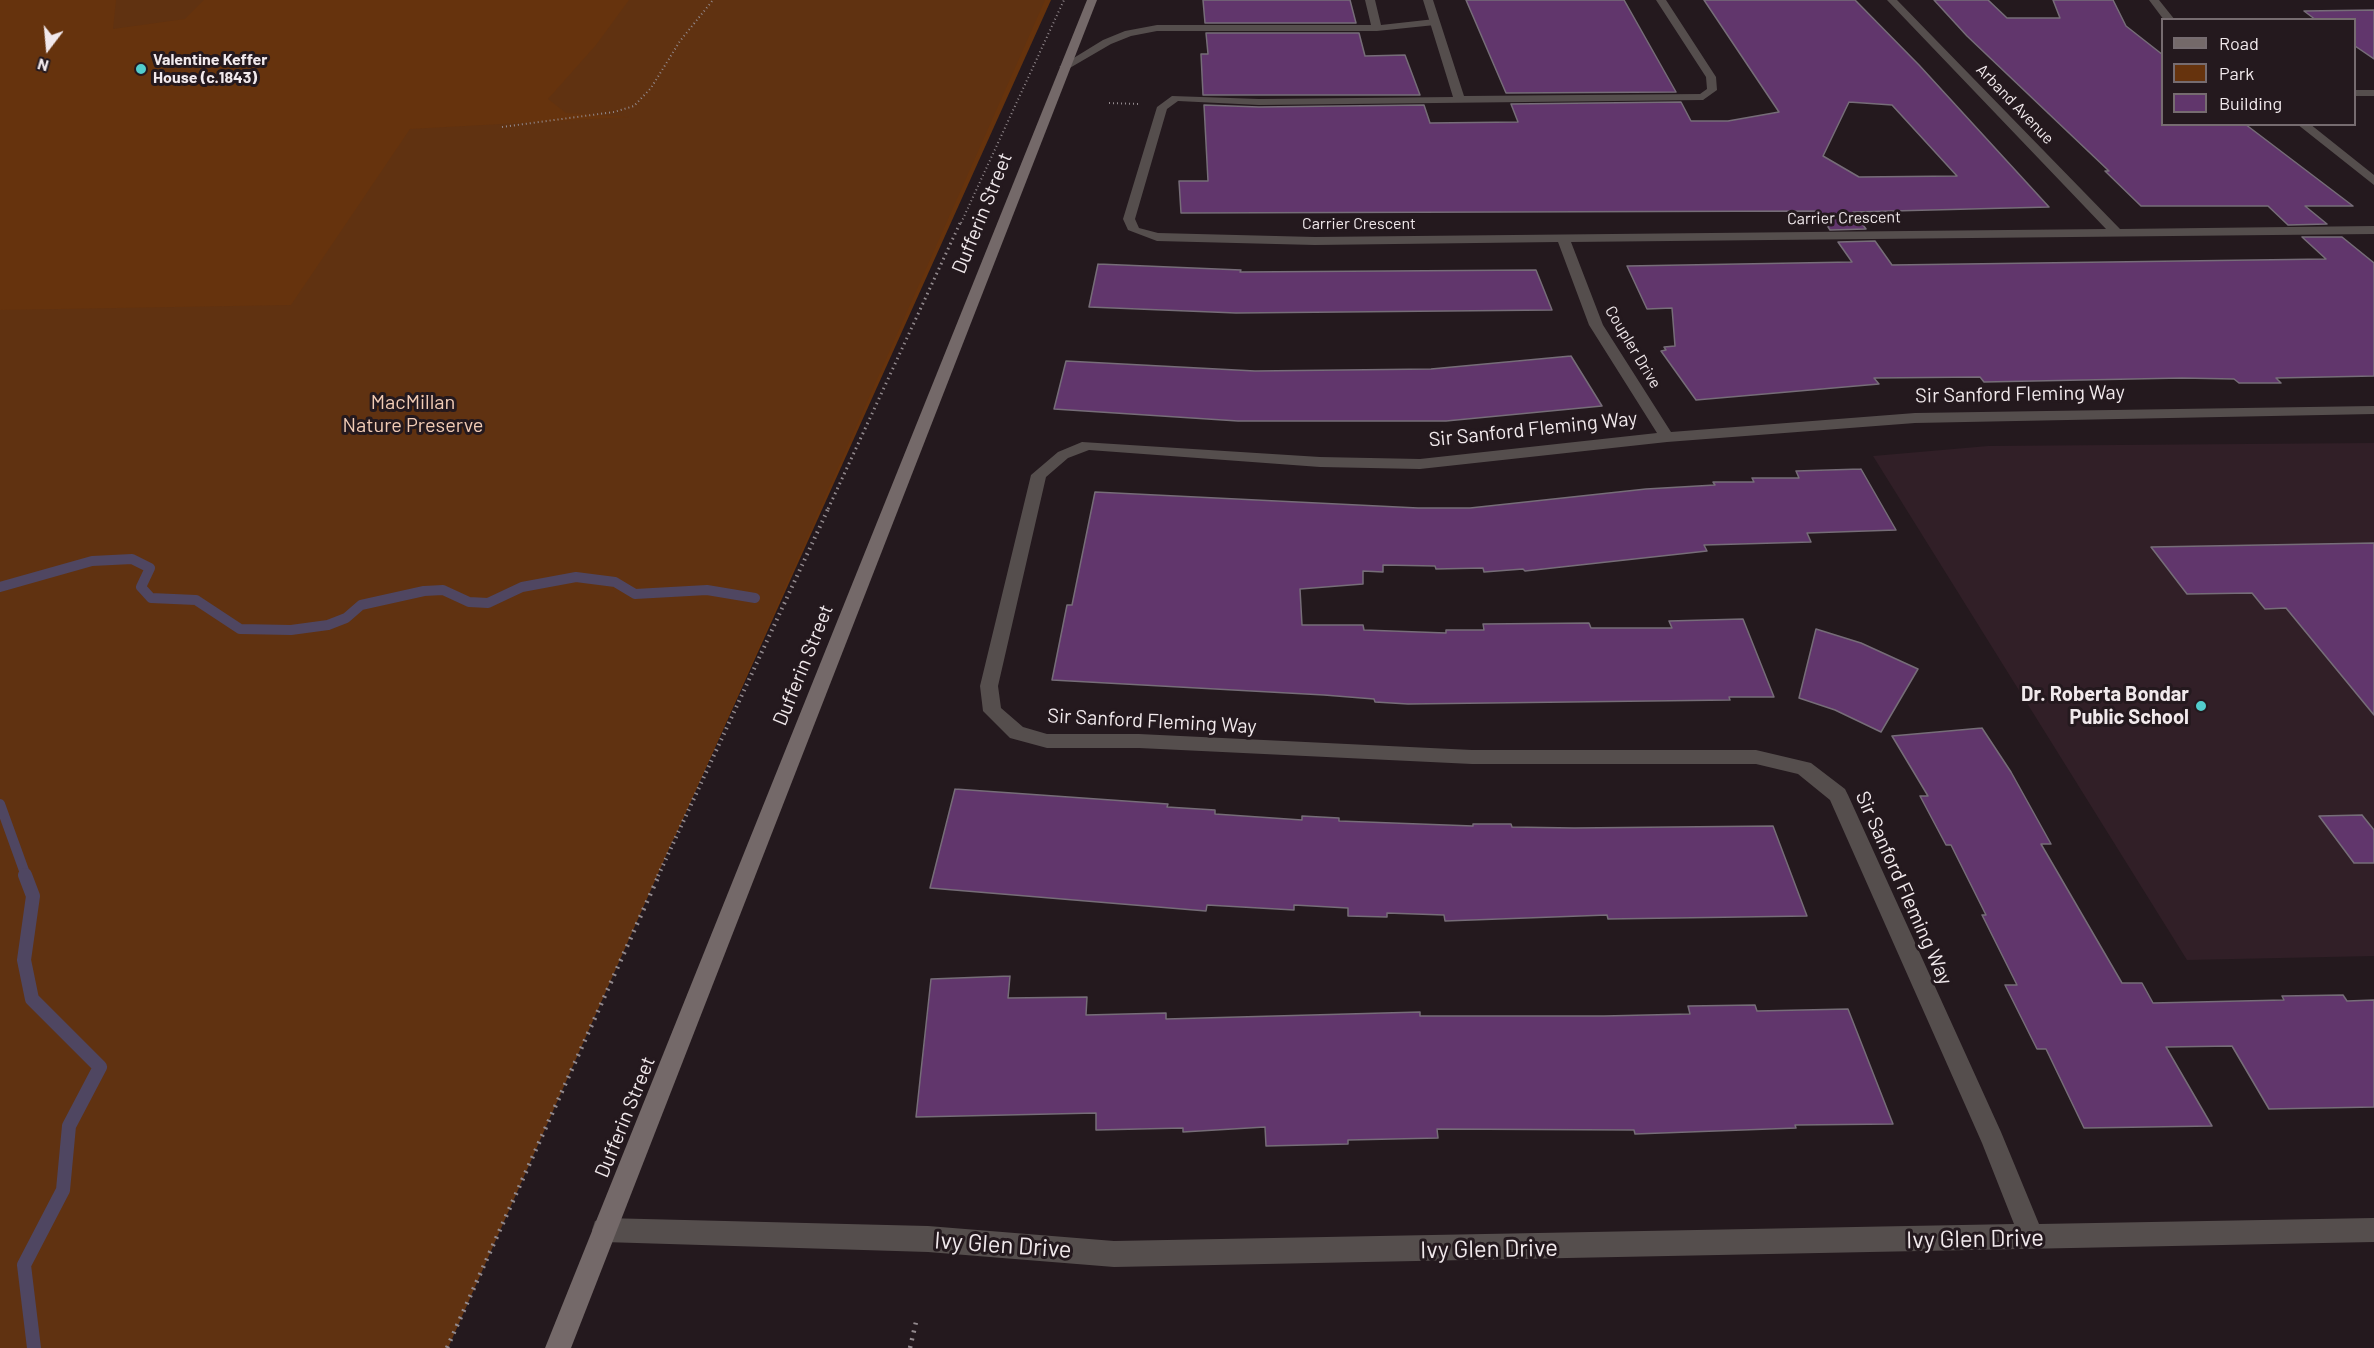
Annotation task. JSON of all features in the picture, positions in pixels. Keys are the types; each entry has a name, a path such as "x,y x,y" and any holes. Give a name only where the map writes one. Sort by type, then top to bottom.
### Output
{"main road":[{"name":"Dufferin Street","path":"558,1348 1092,0"}],"street":[{"path":"1370,0 1377,28"},
{"path":"1428,0 1459,99"},
{"name":"Carrier Crescent","path":"1661,0 1711,77 1712,90 1703,97 1259,102 1176,98 1162,107 1159,116 1129,219 1134,231 1157,237 1189,239 1326,241 2374,230"},
{"name":"Arband Avenue","path":"1892,0 2115,231"},
{"path":"2154,0 2168,18"},
{"path":"1064,67 1107,42 1130,33 1157,28 1377,28 1435,22"},
{"path":"2356,93 2374,93"},
{"path":"2305,126 2374,180"},
{"name":"Coupler Drive","path":"1563,239 1596,325 1667,437"},
{"name":"Sir Sanford Fleming Way","path":"2032,1238 1993,1140 1838,795 1804,768 1756,757 1694,755 1472,757 1139,741 1047,741 1017,733 992,711 989,686 1039,475 1063,454 1087,445 1320,462 1420,464 1667,437 1915,418 2374,410"},
{"name":"Ivy Glen Drive","path":"604,1230 928,1239 1114,1254 2374,1230"}],"path":[{"path":"502,127 614,112 634,106 651,88 680,41 713,0"},
{"path":"447,1348 639,917 1064,0"},
{"path":"1109,103 1149,105"},
{"path":"909,1348 916,1322"}],"shaded area":[{"name":"Dr. Roberta Bondar Public School","path":"2374,443 2374,956 2187,960 1873,456 1988,446"}],"green space":[{"name":"MacMillan Nature Preserve","path":"0,0 1051,0 674,839 0,829"},
{"path":"116,0 204,0 185,19 113,29"},
{"name":"MacMillan Nature Preserve","path":"629,0 1045,0 448,1348 0,1348 0,310 291,305 410,129 629,117 566,113 548,99 596,45"}],"building":[{"path":"1203,0 1350,0 1356,23 1205,23"},
{"path":"1466,0 1624,0 1676,92 1506,93"},
{"path":"1704,0 1855,0 1919,65 2049,207 1853,212 1866,229 1830,230 1818,211 1181,213 1179,181 1208,181 1204,105 1259,107 1424,105 1430,123 1518,122 1511,104 1681,102 1691,121 1728,121 1779,112","holes":["1849,102 1892,105 1957,176 1859,177 1823,156"]},
{"path":"1934,0 1988,0 2007,18 2060,18 2053,0 2113,0 2126,26 2161,53 2161,126 2248,126 2353,206 2305,206 2327,224 2288,225 2268,206 2141,206 2105,171 2109,171 1967,36"},
{"path":"2374,10 2374,59 2356,47 2356,18 2313,18 2304,11"},
{"path":"1206,33 1359,33 1365,56 1405,55 1420,95 1203,95 1201,54 1208,54"},
{"path":"2302,237 2342,237 2374,263 2374,376 2276,378 2281,383 2239,383 2234,379 2182,378 1984,382 1980,377 1874,378 1879,384 1696,400 1661,351 1666,350 1664,347 1675,346 1672,308 1647,309 1627,266 1852,262 1838,242 1875,241 1892,265 2326,259"},
{"path":"1098,264 1241,270 1240,272 1536,270 1552,310 1236,313 1089,307"},
{"path":"1571,356 1602,406 1446,421 1238,421 1054,409 1066,361 1255,371 1431,369"},
{"path":"1861,469 1896,530 1807,533 1811,542 1704,545 1707,551 1525,571 1523,569 1484,572 1483,568 1436,569 1435,566 1383,565 1383,572 1363,571 1363,584 1300,589 1302,625 1363,625 1364,630 1446,633 1446,630 1484,630 1483,624 1589,623 1591,628 1672,628 1669,621 1743,619 1774,697 1729,697 1730,700 1408,704 1324,695 1052,680 1067,605 1072,605 1095,492 1418,508 1470,508 1646,489 1715,485 1713,482 1754,482 1752,478 1799,478 1796,471"},
{"path":"2374,543 2374,715 2286,608 2265,609 2252,593 2187,594 2151,547"},
{"path":"1816,629 1861,643 1918,669 1881,732 1835,710 1799,698"},
{"path":"1982,728 2011,772 2051,844 2041,844 2122,983 2142,983 2153,1003 2284,1000 2282,996 2343,995 2347,1001 2374,1000 2374,1107 2269,1109 2232,1046 2166,1047 2212,1126 2084,1128 2046,1049 2037,1049 2005,985 2017,985 1982,915 1986,915 1951,845 1946,845 1920,796 1928,796 1892,736"},
{"path":"955,789 1168,804 1167,807 1215,810 1215,814 1302,820 1302,816 1339,818 1339,821 1473,826 1473,824 1511,824 1512,827 1574,828 1773,826 1807,916 1608,919 1607,915 1445,921 1444,915 1387,913 1387,917 1348,916 1348,908 1294,905 1294,910 1207,905 1206,911 930,888"},
{"path":"2362,815 2374,830 2374,863 2354,863 2319,816"},
{"path":"1010,976 1008,998 1087,997 1086,1015 1166,1013 1166,1019 1420,1012 1420,1016 1690,1014 1688,1006 1755,1005 1757,1011 1848,1009 1893,1124 1795,1125 1796,1128 1635,1134 1634,1130 1437,1129 1438,1138 1348,1140 1348,1144 1266,1146 1265,1127 1183,1132 1183,1128 1096,1130 1096,1113 916,1117 931,979"}],"waterway":[{"path":"0,587 92,561 132,559 150,568 141,587 151,598 196,600 240,629 291,630 328,625 346,618 361,605 424,591 443,590 469,602 488,603 522,587 576,577 615,582 635,594 707,590 755,598"},
{"path":"0,804 26,876"},
{"path":"25,875 33,896 24,960 32,999 100,1067 69,1126 63,1190 24,1265 34,1348"}],"place":[{"name":"Valentine Keffer House (c.1843)","path":"141,69"},
{"name":"Dr. Roberta Bondar Public School","path":"2201,706"}]}
